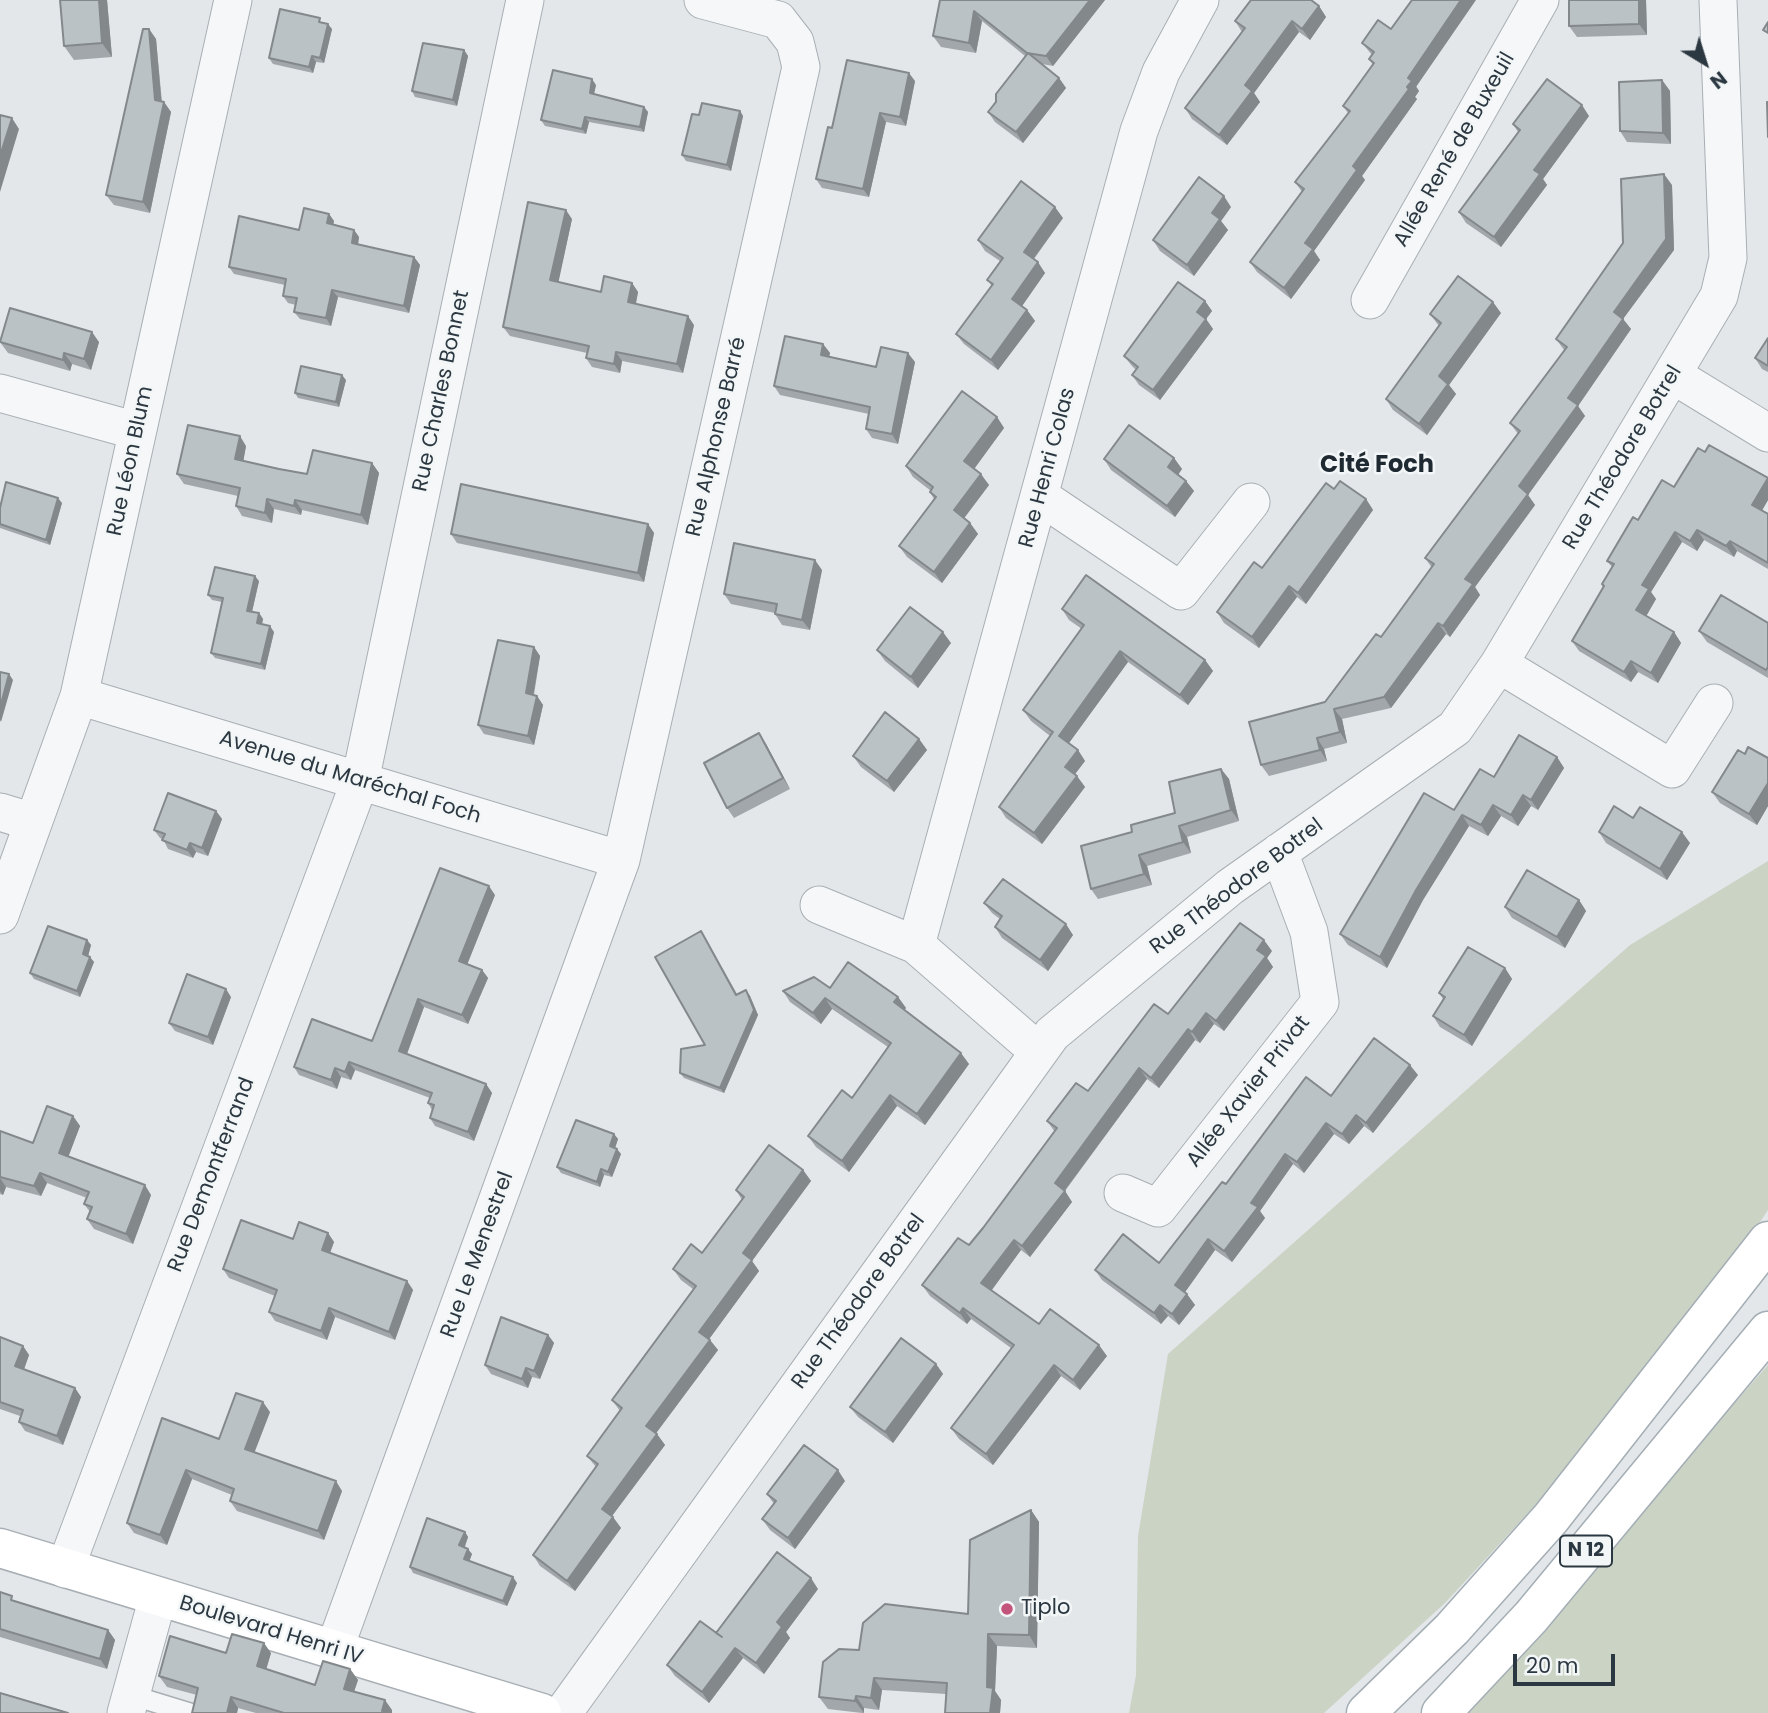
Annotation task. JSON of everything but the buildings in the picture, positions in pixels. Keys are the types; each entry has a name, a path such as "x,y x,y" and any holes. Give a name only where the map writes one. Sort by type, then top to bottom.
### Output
{"main road":[{"name":"N 12","path":"1366,1713 1452,1629 1551,1518 1768,1241"},
{"name":"N 12","path":"1441,1713 1531,1616 1768,1331"},
{"name":"Boulevard Henri IV","path":"0,1548 542,1713"}],"street":[{"name":"Rue Léon Blum","path":"0,915 17,817 79,696 233,0"},
{"name":"Rue Charles Bonnet","path":"360,781 525,0"},
{"name":"Rue Alphonse Barré","path":"621,860 802,67 795,42 778,20 703,0"},
{"name":"Rue Henri Colas","path":"916,945 1139,131 1161,72 1200,0"},
{"name":"Allée René de Buxeuil","path":"1370,300 1540,0"},
{"name":"Rue Théodore Botrel","path":"563,1713 1052,1034 1230,887 1455,728 1499,664 1719,296 1728,258 1718,0"},
{"path":"1673,375 1768,433"},
{"path":"0,393 137,431"},
{"path":"1041,496 1181,591 1251,502"},
{"path":"1499,664 1672,769 1714,703"},
{"name":"Avenue du Maréchal Foch","path":"79,696 621,860"},
{"name":"Rue Demontferrand","path":"65,1569 360,781"},
{"name":"Allée Xavier Privat","path":"1123,1193 1157,1208 1321,1002 1309,932 1279,852"},
{"name":"Rue Le Menestrel","path":"334,1650 621,860"},
{"path":"819,905 916,945 1039,1052"},
{"path":"128,1704 158,1597"}],"lane":[{"path":"128,1704 190,1713"}],"shaded area":[{"path":"1768,861 1768,1210 1756,1228 1578,1459 1445,1603 1324,1713 1129,1713 1136,1675 1138,1536 1168,1354 1630,945"},
{"path":"1768,1365 1768,1713 1459,1713 1692,1452"}],"place":[{"name":"Tiplo","path":"1007,1609"}],"district":[{"name":"Cité Foch","path":"1377,466"}]}
